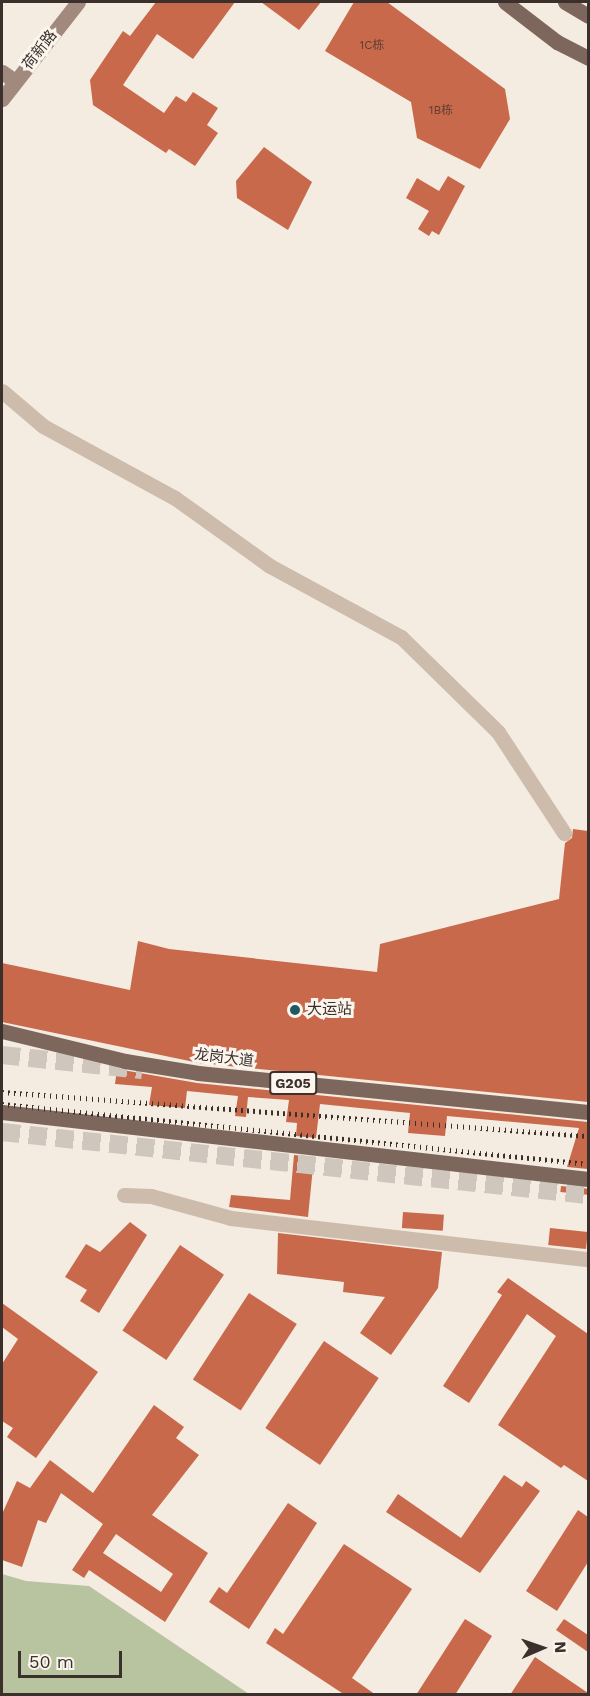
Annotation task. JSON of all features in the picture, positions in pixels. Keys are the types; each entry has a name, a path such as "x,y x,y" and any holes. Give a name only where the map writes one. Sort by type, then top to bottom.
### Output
{"main road":[{"path":"505,2 557,42 588,58"},
{"path":"565,2 588,16"},
{"name":"龙岗大道","path":"2,1031 125,1061 198,1073 588,1112"},
{"path":"2,1112 588,1179"}],"street":[{"name":"荷新路","path":"2,99 78,2"},
{"path":"2,72 15,81"},
{"path":"2,391 43,426 175,498 270,566 401,637 498,732 564,833"},
{"path":"124,1195 152,1196 231,1218 588,1258"}],"green space":[{"path":"2,1574 26,1581 89,1586 249,1694 2,1694"}],"building":[{"path":"156,2 235,2 193,59 157,34 123,85 164,113 176,96 186,102 193,92 218,108 207,125 218,133 195,166 169,149 166,153 93,105 90,80 123,31 130,36"},
{"path":"261,2 321,2 299,30"},
{"path":"354,2 387,2 505,89 510,119 480,169 417,138 411,102 325,51"},
{"path":"264,147 312,182 288,230 237,198 236,181"},
{"path":"448,176 465,186 439,235 432,231 429,236 418,229 429,211 406,198 417,178 439,191"},
{"name":"大运站","path":"573,829 588,831 588,1102 199,1063 2,1022 2,963 130,990 138,941 169,949 377,972 380,944 559,899 565,843 572,838"},
{"path":"117,1069 197,1083 588,1122 588,1169 567,1167 579,1128 447,1116 445,1136 408,1133 410,1113 320,1104 316,1138 296,1136 297,1123 286,1122 289,1100 248,1097 246,1117 235,1116 238,1096 187,1091 185,1108 149,1105 152,1087 115,1084"},
{"path":"294,1155 314,1157 308,1217 229,1207 231,1195 290,1200"},
{"path":"561,1186 588,1189 587,1195 560,1192"},
{"path":"403,1212 444,1215 443,1231 402,1228"},
{"path":"130,1222 147,1235 99,1313 80,1301 87,1290 65,1277 86,1244 100,1252"},
{"path":"550,1228 588,1232 586,1249 548,1245"},
{"path":"278,1233 442,1252 438,1288 391,1355 360,1333 385,1297 343,1292 344,1282 277,1274"},
{"path":"180,1245 224,1275 166,1360 122,1330"},
{"path":"508,1278 588,1334 588,1481 564,1465 561,1468 498,1425 556,1336 527,1314 469,1403 443,1386 502,1295 497,1292"},
{"path":"249,1293 297,1324 241,1410 193,1379"},
{"path":"2,1303 98,1372 36,1458 7,1437 13,1428 2,1421 2,1364 18,1339 2,1327"},
{"path":"324,1341 379,1378 320,1465 265,1428"},
{"path":"154,1405 184,1427 176,1438 199,1455 152,1515 208,1553 165,1622 89,1570 84,1578 72,1570 103,1524 61,1493 46,1523 38,1520 22,1567 2,1560 2,1514 17,1481 30,1488 50,1460 93,1493","holes":["116,1534 173,1574 161,1592 103,1553"]},
{"path":"504,1475 522,1487 526,1481 540,1491 480,1573 386,1512 398,1494 461,1538"},
{"path":"288,1503 317,1523 249,1629 209,1602 219,1587 227,1593"},
{"path":"578,1510 588,1517 588,1562 557,1611 526,1591"},
{"path":"344,1544 412,1589 352,1678 376,1695 345,1695 266,1643 275,1628 283,1634"},
{"path":"465,1619 492,1636 455,1695 416,1695"},
{"path":"564,1619 588,1635 588,1652 556,1630"},
{"path":"535,1657 588,1693 588,1695 510,1695"}],"tunnel":[{"path":"2,1055 142,1070"},
{"path":"2,1132 588,1195"}],"railway":[{"path":"2,1092 588,1136"},
{"path":"2,1104 588,1164"}],"place":[{"name":"大运站","path":"295,1010"}]}
